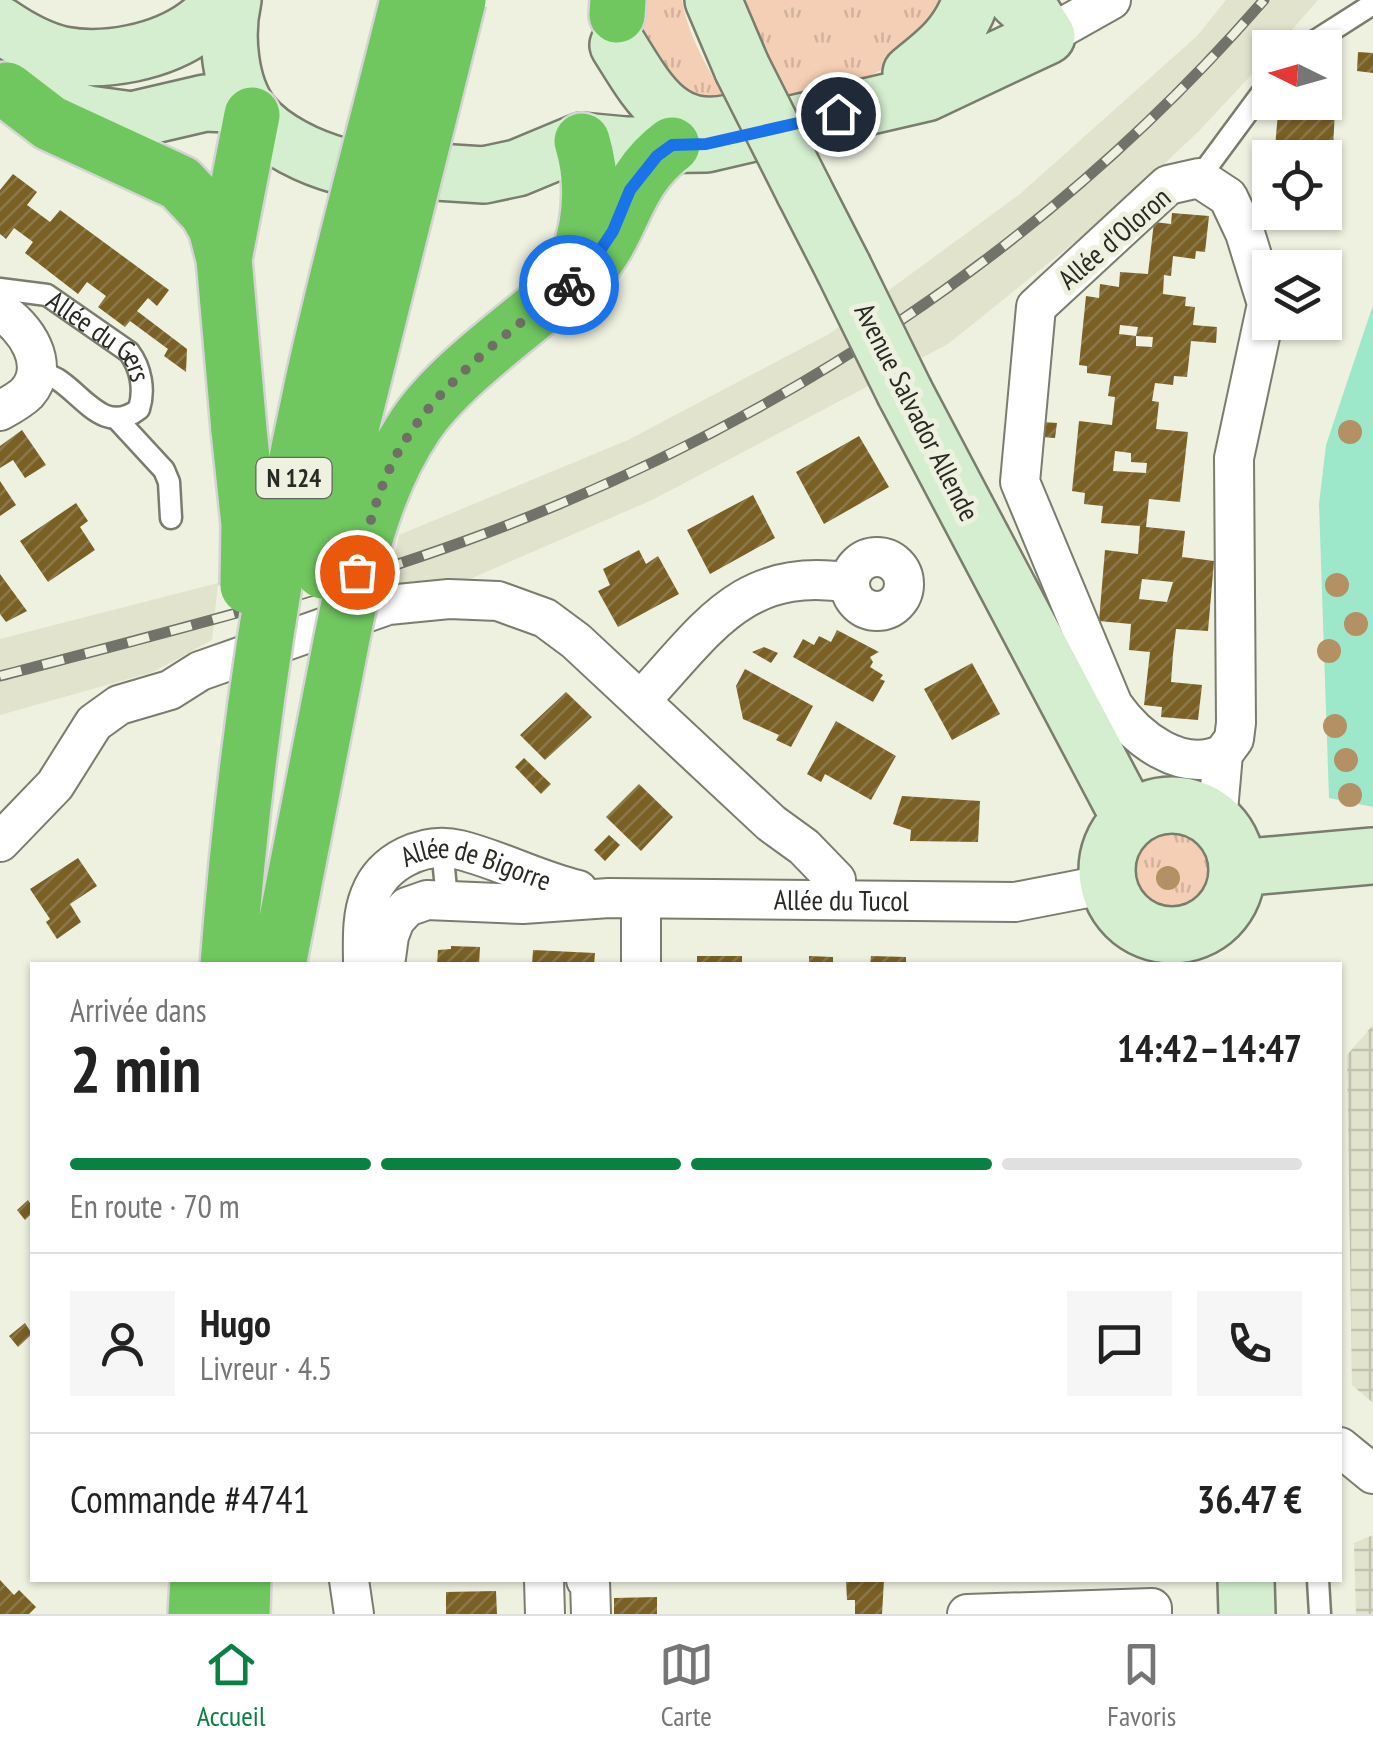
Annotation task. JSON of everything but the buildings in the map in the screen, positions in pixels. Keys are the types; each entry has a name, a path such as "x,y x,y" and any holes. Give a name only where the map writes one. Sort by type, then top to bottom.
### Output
{"highway":[{"name":"N 124","path":"224,962 255,700 289,505 314,380 408,0"},
{"name":"N 124","path":"275,962 280,867 325,563 352,420 458,0"},
{"path":"2,92 50,123 180,183 207,212 216,228 224,259 250,524 250,566 226,743 224,962"},
{"path":"224,259 252,115"},
{"path":"555,295 576,264 586,236 592,191 582,141"},
{"path":"276,962 350,600 372,516 390,468 418,421 469,368 587,270 613,231 630,190 657,156 672,145"},
{"path":"196,1614 198,1582"},
{"path":"242,1614 243,1582"}],"street":[{"path":"0,25 22,40 62,55 103,57 150,50 194,28 229,0"},
{"path":"229,0 232,65 252,115"},
{"name":"Avenue Salvador Allende","path":"713,0 742,68 905,393 1130,819"},
{"path":"911,72 947,44 971,0"},
{"path":"616,15 657,103 671,115 708,128 833,99 911,72 975,44 1037,10 1110,0"},
{"path":"2,92 88,114 132,120 205,103 229,104 322,161 341,166 484,174 517,168 582,141 706,144 926,93 1037,10"},
{"path":"582,141 611,74 616,15"},
{"name":"Allée d'Oloron","path":"1199,178 1228,197 1245,233 1267,304 1234,458 1236,723 1234,739 1223,754 1202,760 1174,756 1126,722 1113,704 1020,482 1036,307 1168,185 1199,178"},
{"name":"Allée du Gers","path":"0,310 20,327 33,346 34,372"},
{"path":"0,412 28,392 34,372"},
{"path":"640,700 739,599 806,579 850,583"},
{"path":"0,842 41,803 82,738 106,712 119,705 170,690 200,671 388,605 420,600 498,600 528,610 576,642 771,823 804,847 836,880 837,900"},
{"name":"Allée d'Oloron","path":"1223,754 1227,865"},
{"path":"1227,865 1205,928 1190,950 1134,925 1117,907 1106,866 1118,832 1130,819 1151,808 1174,804 1198,809 1227,865 1230,962"},
{"path":"771,823 780,853 780,899"},
{"name":"Allée de Bigorre","path":"362,962 366,905 374,885 401,859 422,850 460,850 544,882 625,898"},
{"path":"1227,865 1373,856"},
{"name":"Allée du Tucol","path":"625,898 1014,902 1108,884"},
{"path":"625,898 640,962"},
{"name":"Allée de Bigorre","path":"385,962 389,936 400,914 418,902 447,899 523,904 625,898"},
{"path":"1342,1449 1373,1474"},
{"path":"349,1582 354,1614"},
{"path":"544,1582 545,1614"},
{"path":"590,1582 592,1614"},
{"path":"1246,1582 1247,1614"},
{"path":"966,1614 1152,1608 1152,1614"}],"lane":[{"path":"1332,30 1373,4"},
{"path":"1199,178 1252,106"},
{"name":"Allée du Gers","path":"0,290 47,295 129,352 139,372 142,402 134,414 116,418 98,414 54,377 34,372"},
{"name":"Allée du Gers","path":"116,418 164,470 169,482 171,518"},
{"path":"442,848 447,899"},
{"path":"1318,1582 1320,1614"}],"shaded area":[{"path":"1226,0 1318,0 1292,30 1252,30 1252,74 1198,132 1117,208 948,344 652,500 463,582 388,590 399,535 628,440 829,334 1020,194 1197,36"},
{"path":"1373,305 1373,807 1329,798 1319,504 1326,445"},
{"path":"218,583 212,640 153,672 0,715 0,639"},
{"path":"1373,1025 1373,1403 1352,1385 1347,1055"},
{"path":"1373,1535 1373,1614 1356,1614 1354,1543"}],"green space":[{"path":"639,0 682,0 696,45 735,114 694,110 649,48"},
{"path":"732,0 960,0 905,59 869,76 784,103"},
{"path":"1162,829 1178,829 1201,841 1210,855 1210,889 1201,903 1178,915 1162,915 1146,908 1134,896 1127,880 1127,864 1134,848 1146,836"}],"railway":[{"path":"0,676 234,614 408,561 578,496 689,444 796,386 899,322 998,250 1092,173 1181,90 1264,0"}],"way so far":[{"path":"357,572 390,468 418,421 469,368 569,285"}],"route":[{"path":"569,285 587,270 613,231 630,190 657,156 672,145 706,144 838,114"}]}
